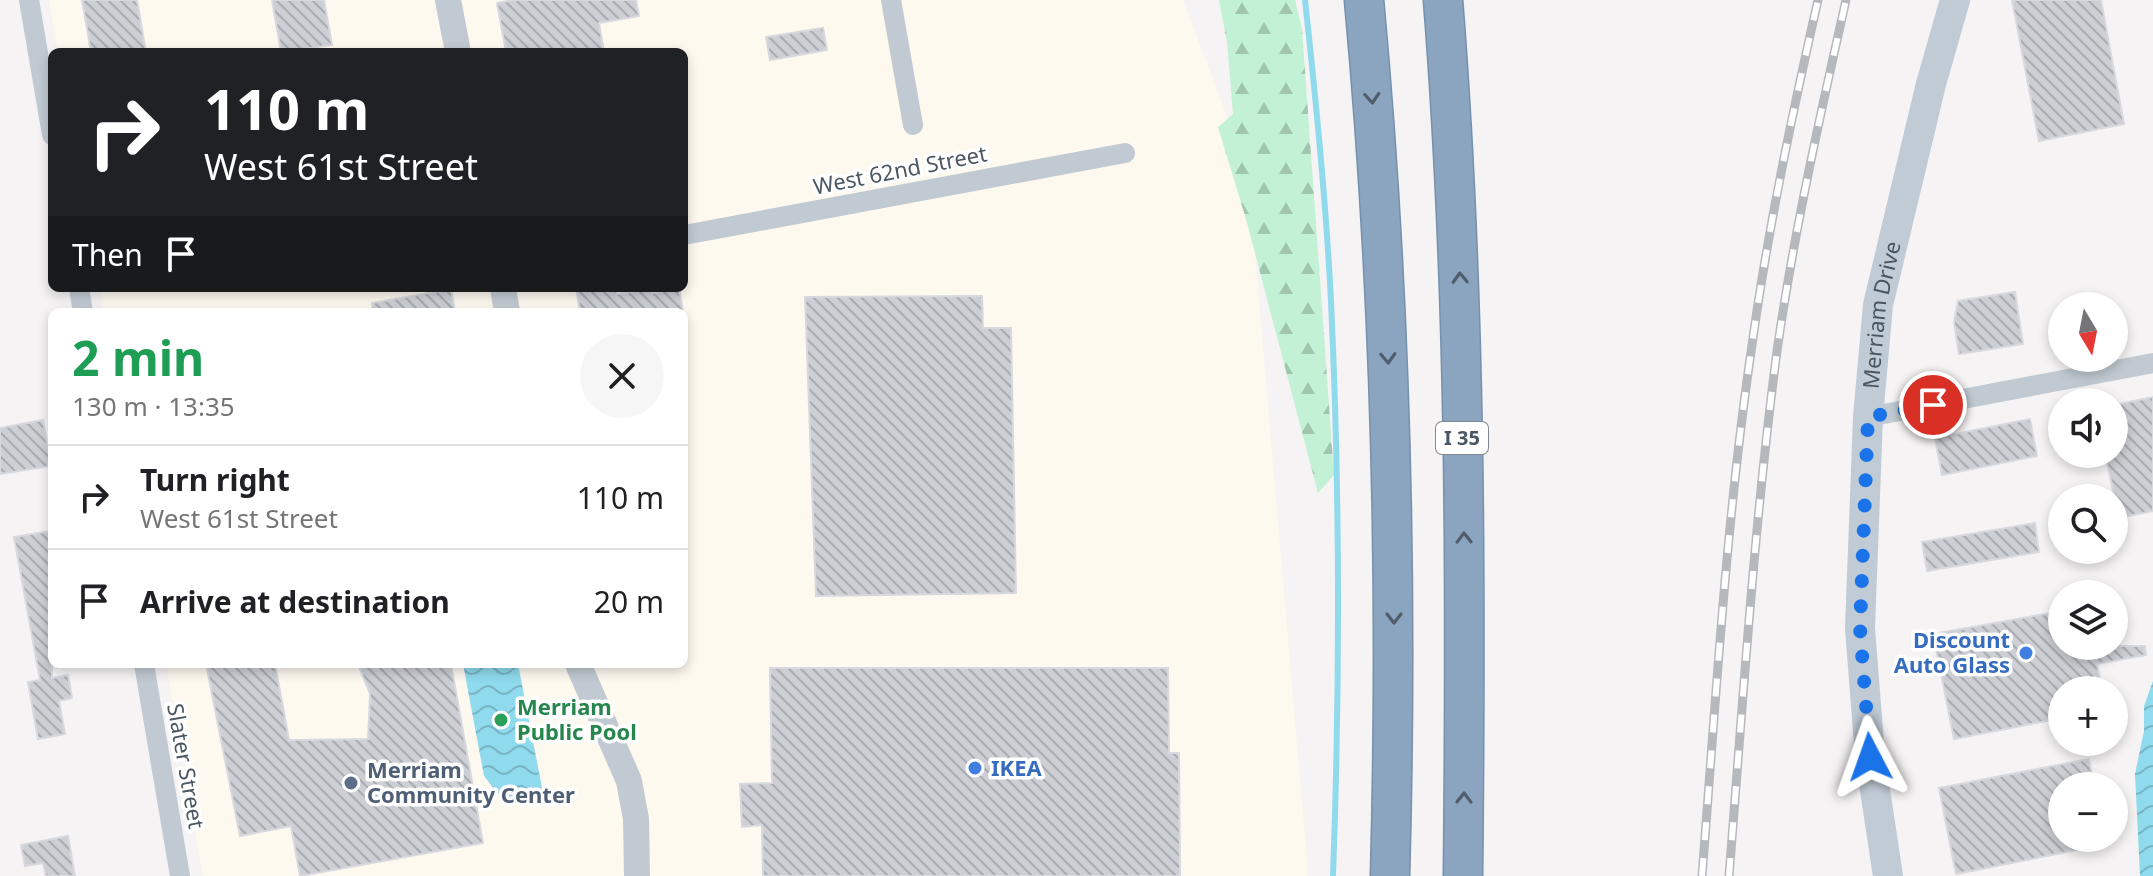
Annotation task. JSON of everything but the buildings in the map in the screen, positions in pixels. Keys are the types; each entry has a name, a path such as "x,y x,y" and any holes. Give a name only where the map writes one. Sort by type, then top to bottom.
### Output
{"highway":[{"name":"I 35","path":"1443,0 1454,138 1460,274 1465,695 1463,876"},
{"path":"1362,7 1386,302 1391,448 1394,613 1390,876"}],"main road":[{"name":"Merriam Drive","path":"1888,876 1870,757 1860,628 1868,417 1878,305 1931,84 1955,0"}],"street":[{"path":"29,0 48,112"},
{"path":"448,0 457,48"},
{"path":"891,0 913,125"},
{"name":"West 62nd Street","path":"688,234 1125,153"},
{"path":"1868,417 2153,363"},
{"name":"Slater Street","path":"145,668 180,876"},
{"path":"580,668 629,781 636,819 637,876"}],"shaded area":[{"path":"49,0 1183,0 1248,172 1307,876 203,876 167,668 688,668 688,308 103,308 101,292 688,292 688,48 57,48"}],"green space":[{"path":"1219,0 1295,0 1302,29 1334,475 1318,493 1246,219 1218,127 1233,114 1227,42"}],"water":[{"name":"Merriam Public Pool","path":"464,668 519,668 544,798 508,799 497,793 484,776"},
{"path":"2153,681 2153,876 2140,876 2135,774 2144,731 2144,706"}],"waterway":[{"path":"1305,0 1329,263 1334,373 1338,588 1333,876"}],"railway":[{"path":"1702,876 1722,610 1743,411 1773,215 1818,0"},
{"path":"1729,876 1755,547 1777,351 1799,218 1846,0"}],"place":[{"name":"Discount Auto Glass","path":"2026,653"},
{"name":"Merriam Public Pool","path":"501,720"},
{"name":"IKEA","path":"975,768"},
{"name":"Merriam Community Center","path":"351,783"}],"route":[{"path":"1870,757 1860,628 1868,417 1933,405"}]}
